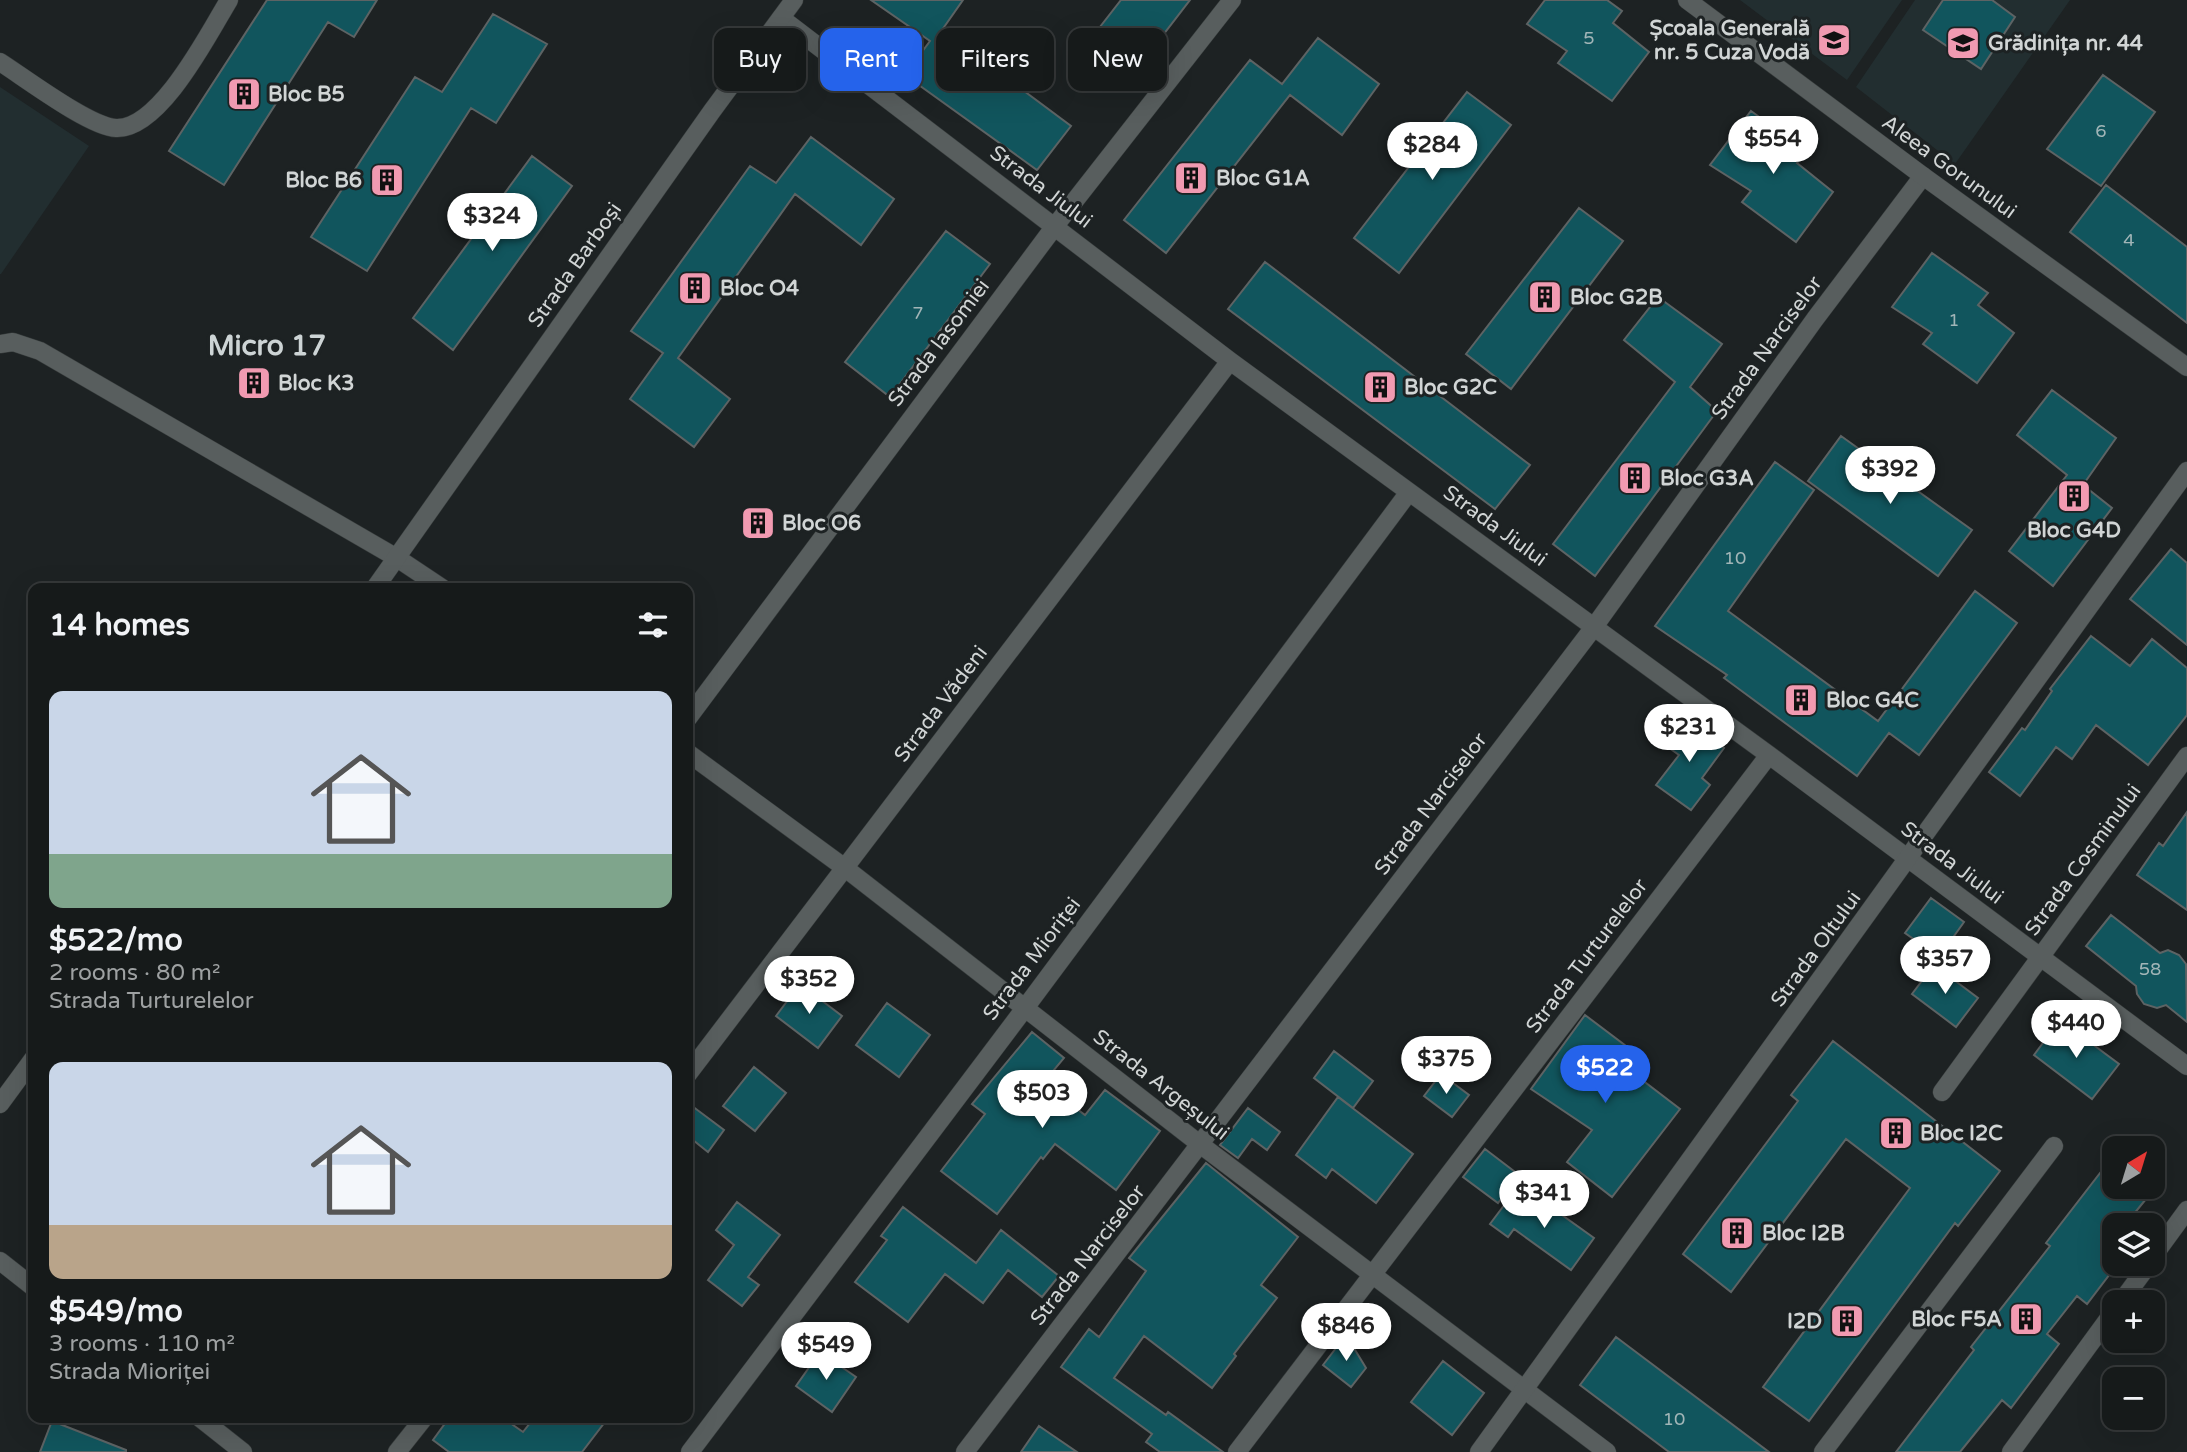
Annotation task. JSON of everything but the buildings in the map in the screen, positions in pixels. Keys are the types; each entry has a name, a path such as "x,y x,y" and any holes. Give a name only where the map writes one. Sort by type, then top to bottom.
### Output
{"street":[{"path":"0,62 82,114 117,128 136,123 155,110 176,85 229,0"},
{"name":"Strada Barboși","path":"379,583 712,111 794,0"},
{"name":"Strada Iasomiei","path":"693,711 1055,226 1232,0"},
{"name":"Aleea Gorunului","path":"1687,0 1923,176 2187,367"},
{"name":"Strada Jiului","path":"780,18 1230,360 1769,755 2187,1066"},
{"name":"Strada Narciselor","path":"965,1452 1594,627 1815,319 1923,176"},
{"path":"0,344 13,342 40,351 397,558 434,583"},
{"name":"Strada Vădeni","path":"693,1067 1230,360"},
{"name":"Strada Oltului","path":"1479,1452 2187,471"},
{"name":"Strada Mioriței","path":"690,1452 1409,492"},
{"name":"Strada Turturelelor","path":"1237,1452 1769,755"},
{"name":"Strada Cosminului","path":"1942,1092 2187,756"},
{"name":"Strada Argeșului","path":"693,757 845,869 1201,1145 1607,1452"},
{"path":"0,1104 28,1066"},
{"path":"1824,1452 2054,1146"},
{"path":"2165,1240 2187,1210"},
{"path":"0,1261 28,1283"},
{"path":"2011,1452 2102,1327"},
{"path":"206,1423 243,1452"},
{"path":"397,1452 420,1423"}],"shaded area":[{"name":"Școala Generală nr. 5 Cuza Vodă","path":"1740,0 1902,0 1847,80"},
{"name":"Grădinița nr. 44","path":"1915,0 2070,0 1955,164 1856,87"},
{"path":"0,87 89,146 1,274 0,274"}],"place":[{"name":"Școala Generală nr. 5 Cuza Vodă","path":"1834,40"},
{"name":"Grădinița nr. 44","path":"1963,43"},
{"name":"Bloc B5","path":"244,94"},
{"name":"Bloc G1A","path":"1191,178"},
{"name":"Bloc B6","path":"387,180"},
{"name":"Bloc O4","path":"695,288"},
{"name":"Bloc G2B","path":"1545,297"},
{"name":"Bloc K3","path":"254,383"},
{"name":"Bloc G2C","path":"1380,387"},
{"name":"Bloc G3A","path":"1635,478"},
{"name":"Bloc G4D","path":"2074,496"},
{"name":"Bloc O6","path":"758,523"},
{"name":"Bloc G4C","path":"1801,700"},
{"name":"Bloc I2C","path":"1896,1133"},
{"name":"Bloc I2B","path":"1737,1233"},
{"name":"Bloc F5A","path":"2026,1319"},
{"name":"I2D","path":"1847,1321"}],"district":[{"name":"Micro 17","path":"267,346"}]}
